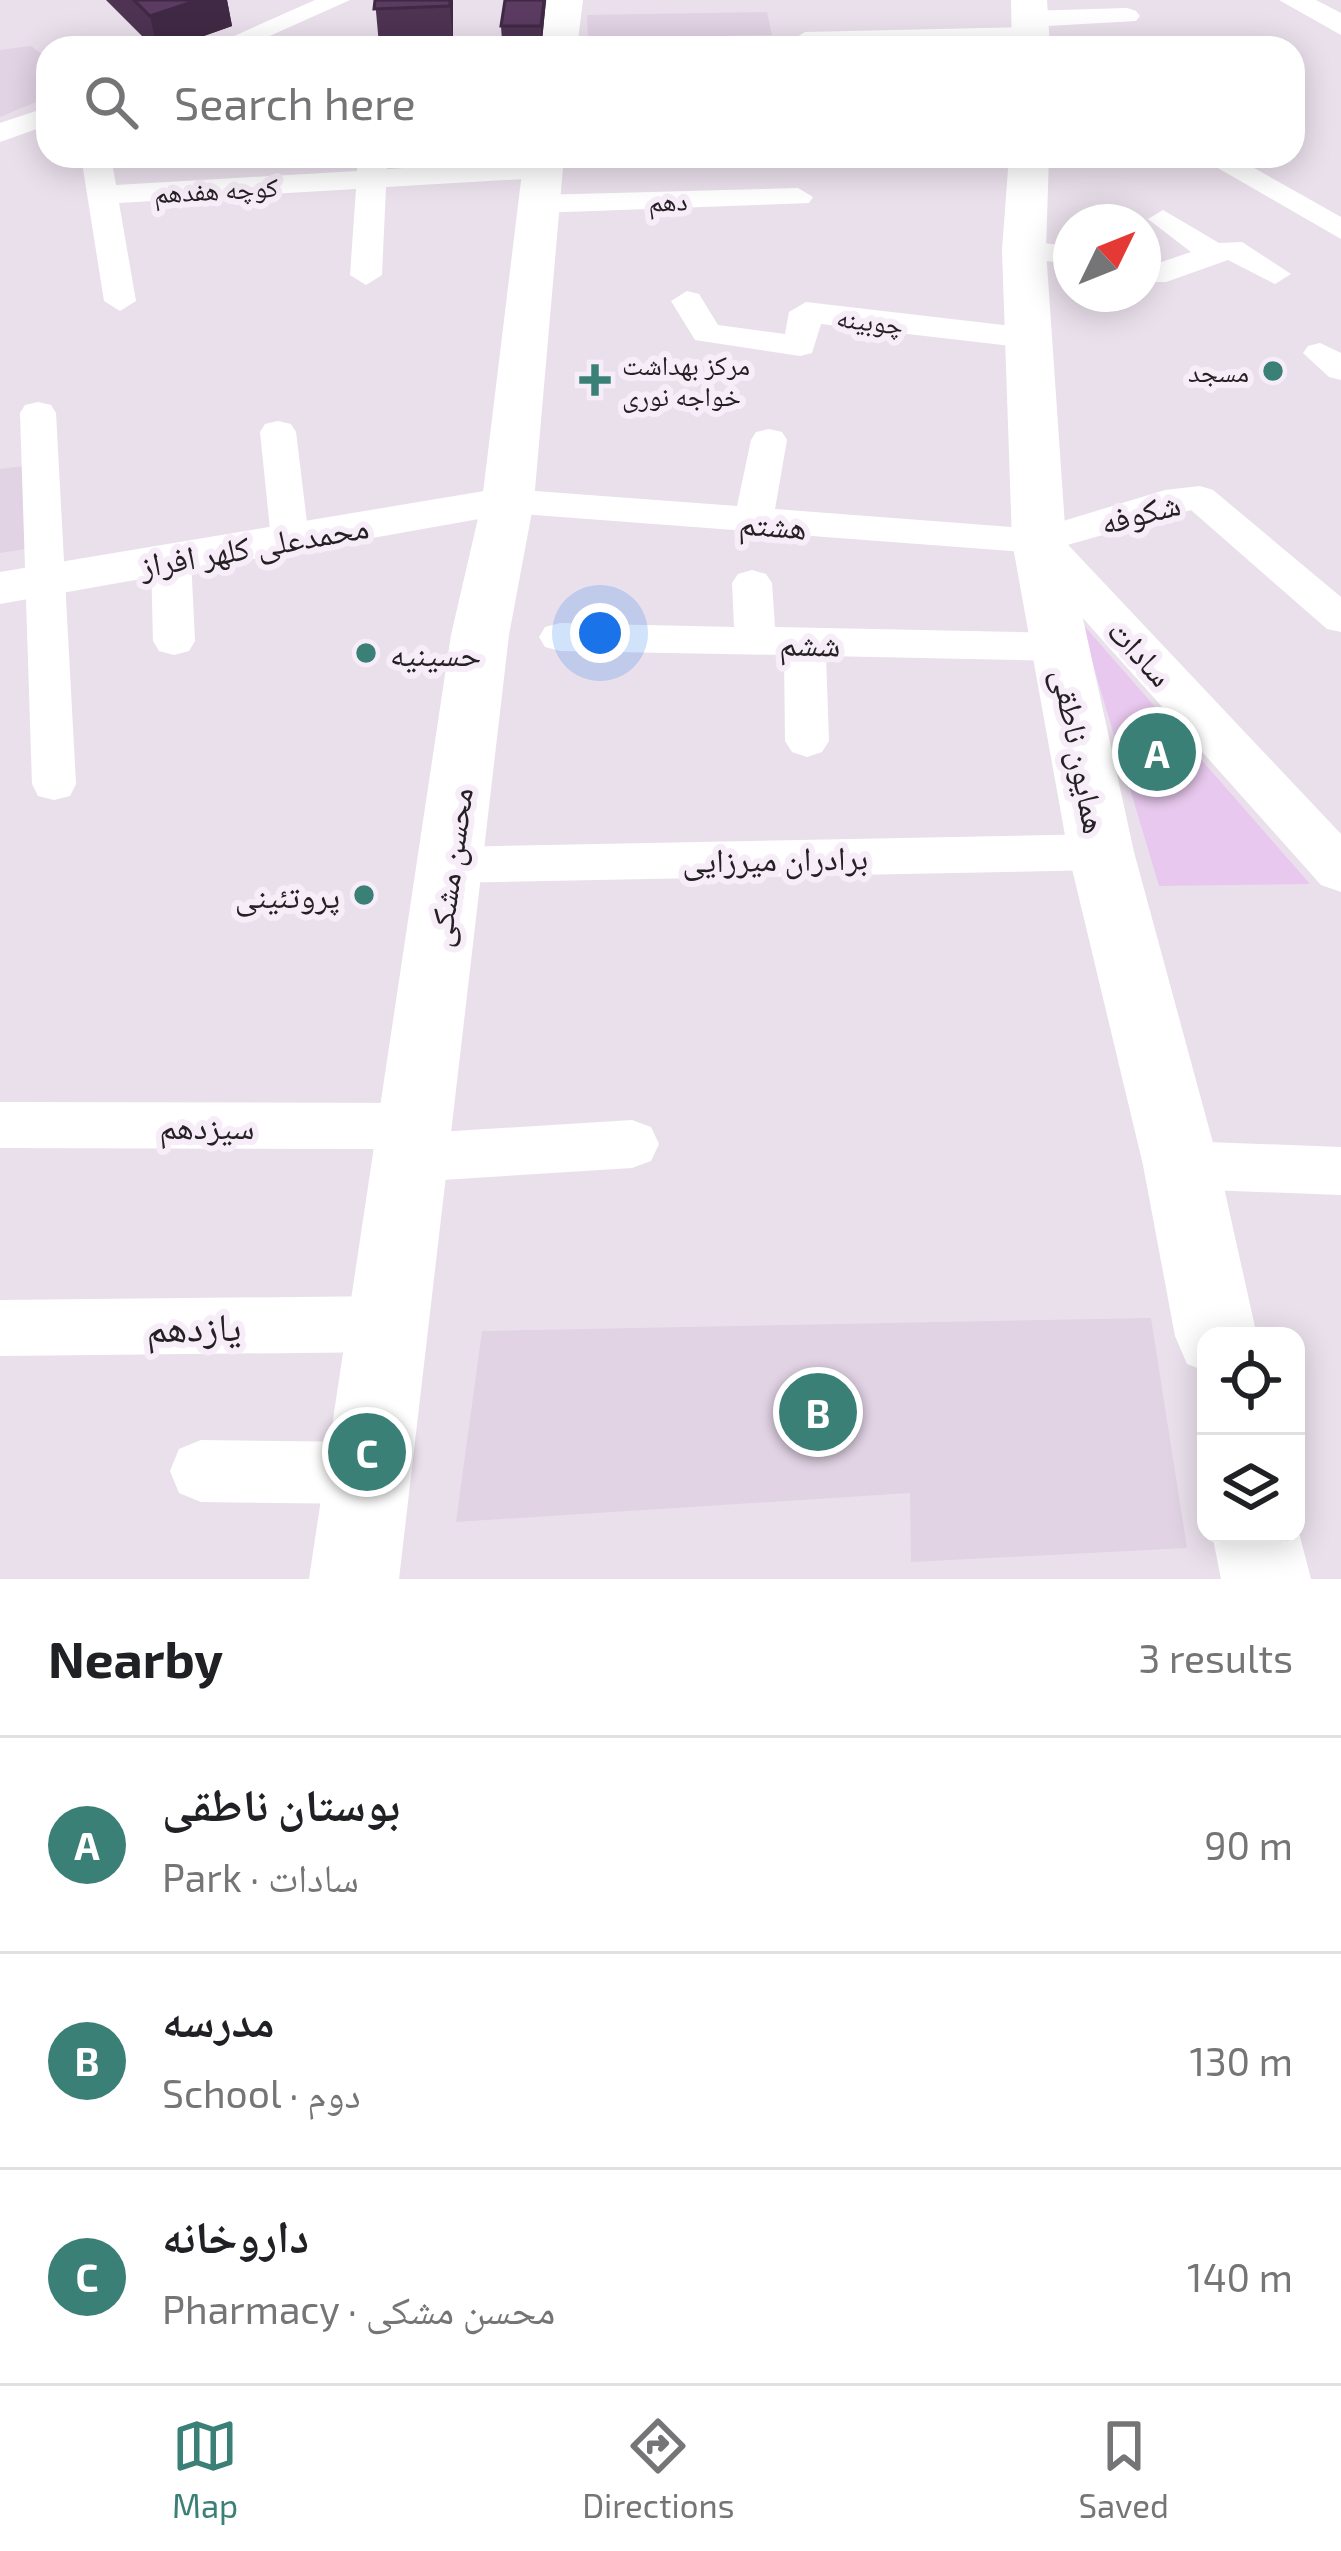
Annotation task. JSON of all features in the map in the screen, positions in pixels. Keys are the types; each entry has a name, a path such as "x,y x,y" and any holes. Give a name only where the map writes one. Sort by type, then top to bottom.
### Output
{"main road":[{"path":"560,36 565,0"},
{"name":"همایون ناطقی","path":"1031,168 1048,252 1028,338 1039,541 1102,851 1180,1165 1214,1327"},
{"name":"محسن مشکی","path":"353,1579 480,635 508,501 541,176"},
{"path":"1259,1543 1266,1579"}],"street":[{"path":"250,36 337,0"},
{"path":"1294,0 1341,26"},
{"path":"919,10 949,36"},
{"path":"228,11 255,34"},
{"path":"853,14 867,36"},
{"path":"957,36 1127,16"},
{"path":"0,133 36,120"},
{"path":"99,168 120,301"},
{"path":"1233,168 1341,230"},
{"path":"366,274 372,169"},
{"name":"کوچه هفدهم","path":"105,195 372,169 541,176"},
{"name":"دهم","path":"541,176 798,196"},
{"path":"1163,219 1216,254"},
{"path":"1161,268 1231,249 1275,274"},
{"path":"1161,279 1185,295"},
{"name":"چوبینه","path":"687,301 707,333 800,346 806,312 1028,338"},
{"path":"38,413 54,784"},
{"path":"278,432 290,539"},
{"path":"753,523 769,440"},
{"name":"شکوفه","path":"1039,541 1178,498 1200,498 1341,620"},
{"name":"هشتم","path":"508,501 1039,541"},
{"name":"محمدعلی کلهر افراز","path":"0,588 508,501"},
{"name":"سادات","path":"1039,541 1341,870"},
{"path":"171,559 174,641"},
{"path":"752,583 757,642"},
{"name":"ششم","path":"560,637 1060,647"},
{"path":"805,643 807,741"},
{"name":"برادران میرزایی","path":"449,865 1102,851"},
{"name":"سیزدهم","path":"0,1125 412,1142 632,1144"},
{"path":"1180,1165 1341,1171"},
{"name":"یازدهم","path":"0,1328 388,1324"},
{"path":"201,1471 368,1473"}],"shaded area":[{"path":"767,12 772,35 588,36 587,15"},
{"path":"31,46 36,50 36,102 0,117 0,50"},
{"path":"23,466 25,549 0,553 0,469"},
{"path":"1080,621 1310,884 1159,886"},
{"path":"1151,1318 1187,1548 911,1562 910,1493 456,1522 482,1331"}],"building":[{"path":"134,0 198,0 150,16"},
{"path":"375,0 450,0 450,6 374,9"},
{"path":"505,0 544,0 541,26 501,26"}],"place":[{"name":"مسجد","path":"1273,371"},
{"name":"مرکز بهداشت خواجه نوری","path":"595,380"},
{"name":"حسینیه","path":"366,653"},
{"name":"بوستان ناطقی","path":"1157,752"},
{"name":"پروتئینی","path":"364,895"},
{"name":"مدرسه","path":"818,1412"},
{"name":"داروخانه","path":"367,1452"}]}
